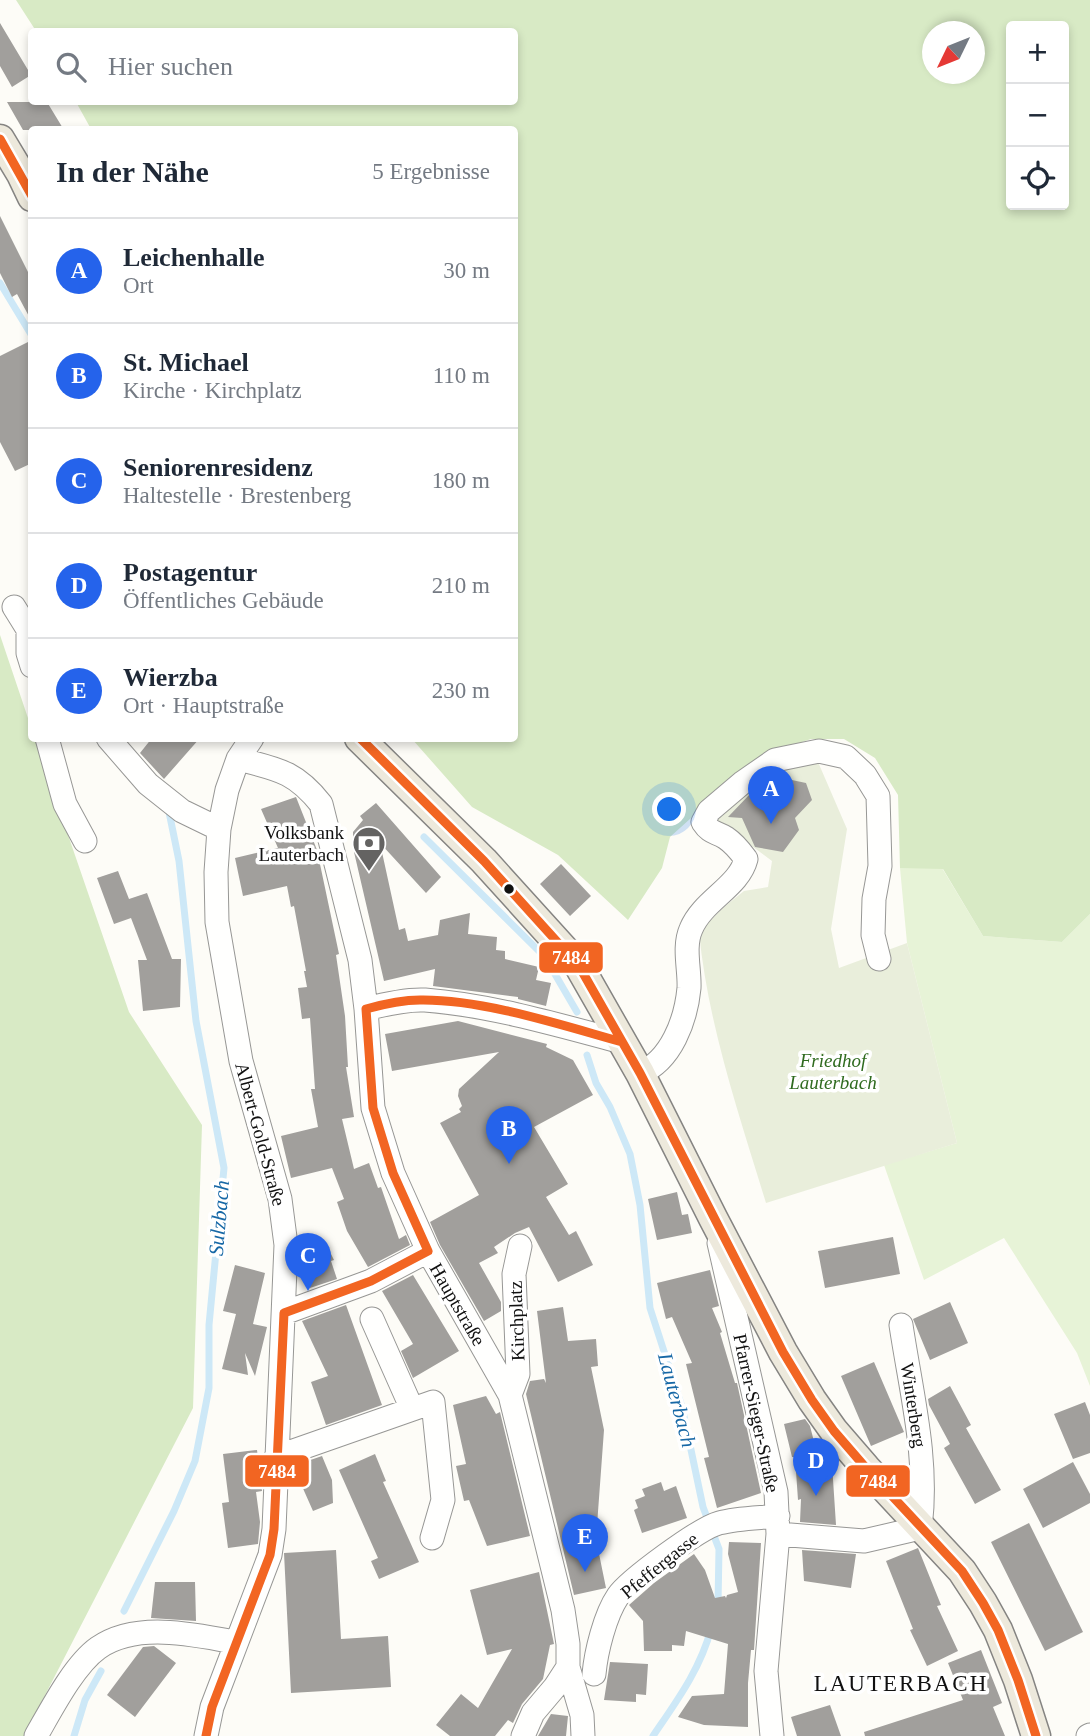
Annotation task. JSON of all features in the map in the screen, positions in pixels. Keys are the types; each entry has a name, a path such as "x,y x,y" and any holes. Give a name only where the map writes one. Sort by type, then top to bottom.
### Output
{"main road":[{"path":"0,139 28,190"},
{"path":"363,742 484,861 579,967 640,1073 783,1352 812,1399 834,1431 962,1571 988,1612 1018,1680 1036,1736"}],"street":[{"path":"14,607 28,631"},
{"path":"48,742 65,804 85,841"},
{"path":"111,742 148,784 182,811 219,829"},
{"name":"Albert-Gold-Straße","path":"206,1736 212,1707 270,1555 274,1530 284,1313 286,1245 280,1199 241,1061 217,922 219,829 227,790 238,759 249,742"},
{"path":"640,1073 653,1068 662,1059 679,1029 689,988 689,931 700,912 743,871 746,859 735,844 710,832 703,822 709,811 775,760 819,751 846,757 865,775 878,796 880,866 874,899 873,935 879,959"},
{"name":"Hauptstraße","path":"238,759 282,770 306,786 321,804 360,960 373,1108 393,1173 428,1251 510,1395 563,1610 568,1667 582,1715 583,1736"},
{"path":"366,1009 423,1000 529,1018 622,1041"},
{"name":"Pfarrer-Sieger-Straße","path":"713,1218 771,1462 778,1525 766,1671 772,1736"},
{"name":"Kirchplatz","path":"510,1395 518,1374 514,1274 520,1246"},
{"path":"284,1313 370,1281 428,1251"},
{"path":"372,1319 412,1409"},
{"name":"Winterberg","path":"901,1325 924,1468 924,1500 920,1528"},
{"path":"276,1457 433,1402 443,1500 432,1538"},
{"name":"Pfeffergasse","path":"594,1674 596,1655 617,1596 629,1584 711,1526 778,1525 864,1541 920,1528"},
{"path":"36,1736 68,1681 98,1648 130,1634 168,1632 235,1642"},
{"path":"523,1736 533,1713 568,1667"}],"green space":[{"path":"16,0 1090,0 1090,914 1062,942 983,936 943,869 900,868 898,795 875,758 844,739 811,739 769,753 721,791 670,837 662,868 628,920 558,855 472,807 415,742 518,742 518,126 89,126 78,105 518,105 518,28 34,28"},
{"path":"0,635 28,718 28,742 36,742 129,1012 202,1125 193,1408 24,1736 0,1736"},
{"name":"Friedhof Lauterbach","path":"818,762 847,829 831,929 839,968 907,943 957,1143 766,1203 717,1035 699,932 744,891 768,887 772,861 714,818 772,770"},
{"path":"900,868 942,868 983,936 1062,942 1090,914 1090,1386 1077,1353 1004,1238 924,1280 884,1165 957,1143 907,943"}],"building":[{"path":"0,23 28,70 28,77 12,87 0,66"},
{"path":"7,102 49,105 62,126 28,126 28,130 23,130"},
{"path":"0,216 28,272 28,315 17,294 12,297 0,273"},
{"path":"28,342 28,465 15,471 0,442 0,356"},
{"path":"149,742 196,742 164,779 140,753"},
{"path":"787,779 806,783 812,800 795,818 799,830 783,852 755,847 742,818 728,817 750,794 773,798"},
{"path":"296,797 317,850 339,954 336,955 345,1016 346,1067 354,1117 342,1119 354,1169 369,1163 378,1188 381,1187 399,1239 406,1235 410,1245 368,1267 347,1231 337,1202 344,1199 332,1168 291,1178 281,1136 318,1127 311,1089 315,1089 310,1018 302,1019 298,988 307,987 306,971 294,906 291,907 287,886 243,896 235,858 278,848 261,809"},
{"path":"376,803 441,877 426,893 380,843 399,930 405,928 408,941 438,935 440,920 470,913 468,934 497,937 496,950 505,951 505,959 539,967 536,980 551,983 546,1006 518,997 433,986 435,969 384,981 354,852 359,850 353,837 353,832 363,820 360,816"},
{"path":"561,864 591,896 570,916 540,884"},
{"path":"118,871 129,899 147,893 172,959 181,959 180,1007 143,1011 138,960 147,960 131,918 114,924 97,878"},
{"path":"458,1021 547,1044 546,1047 573,1060 593,1095 534,1127 568,1184 546,1197 569,1235 576,1231 593,1265 558,1282 529,1227 515,1233 494,1247 498,1253 479,1263 501,1302 501,1311 484,1321 440,1245 430,1222 479,1195 440,1123 461,1112 459,1089 499,1052 392,1071 385,1034"},
{"path":"677,1192 682,1215 688,1214 692,1233 657,1240 648,1199"},
{"path":"893,1237 900,1274 825,1288 818,1251"},
{"path":"325,1242 334,1260 331,1261 337,1279 310,1288 299,1259 300,1251"},
{"path":"235,1265 265,1273 253,1324 267,1327 255,1376 245,1353 248,1375 222,1369 236,1314 223,1311"},
{"path":"710,1270 719,1306 712,1308 737,1383 761,1493 717,1508 704,1458 709,1457 686,1364 692,1363 672,1317 666,1319 657,1283"},
{"path":"413,1275 459,1351 413,1378 401,1351 413,1344 382,1291"},
{"path":"950,1302 968,1343 930,1360 913,1319"},
{"path":"346,1305 382,1405 326,1425 311,1382 328,1376 302,1321"},
{"path":"563,1307 568,1341 596,1339 598,1366 591,1367 604,1430 596,1539 606,1588 574,1595 526,1394 530,1381 544,1379 546,1383 537,1311"},
{"path":"874,1362 904,1432 871,1446 841,1376"},
{"path":"950,1386 971,1425 966,1428 1001,1490 975,1504 944,1448 950,1444 929,1405 928,1399"},
{"path":"486,1396 496,1414 500,1412 530,1536 487,1546 469,1500 464,1501 456,1466 466,1464 453,1405"},
{"path":"1085,1402 1090,1415 1090,1453 1073,1459 1054,1414"},
{"path":"805,1419 810,1426 820,1465 832,1464 836,1525 800,1522 801,1499 798,1500 795,1457 792,1457 784,1424"},
{"path":"257,1450 262,1491 256,1492 260,1522 258,1544 228,1548 222,1503 229,1502 223,1454"},
{"path":"375,1454 386,1481 383,1482 419,1562 379,1579 371,1561 378,1558 339,1470"},
{"path":"322,1456 332,1480 333,1503 313,1511 293,1466"},
{"path":"1073,1462 1090,1494 1090,1503 1043,1528 1023,1489"},
{"path":"661,1482 664,1491 676,1486 687,1518 642,1533 634,1510 638,1508 635,1500 645,1496 642,1489"},
{"path":"1029,1523 1083,1632 1045,1651 991,1542"},
{"path":"729,1542 761,1543 754,1650 751,1650 748,1683 748,1727 704,1725 678,1717 692,1696 724,1694 728,1644 686,1631 684,1646 672,1645 672,1651 644,1651 643,1621 629,1605 694,1554 705,1570 715,1598 726,1598 727,1595 738,1592 728,1554"},
{"path":"918,1548 941,1605 937,1606 958,1651 927,1666 910,1630 913,1629 886,1561"},
{"path":"336,1550 341,1639 388,1636 391,1687 291,1693 284,1553"},
{"path":"802,1550 856,1554 851,1588 804,1581"},
{"path":"539,1572 554,1644 550,1645 543,1679 522,1704 513,1723 508,1720 495,1736 450,1736 436,1725 461,1694 478,1708 512,1649 487,1655 470,1590"},
{"path":"155,1582 195,1582 196,1621 151,1618"},
{"path":"154,1646 176,1663 135,1717 107,1695 143,1647"},
{"path":"981,1650 1002,1703 993,1707 1005,1736 865,1736 864,1732 963,1700 948,1663"},
{"path":"610,1662 648,1664 646,1695 636,1694 636,1702 604,1700"},
{"path":"830,1705 841,1736 797,1736 791,1717"},
{"path":"551,1714 568,1716 566,1736 538,1736"}],"waterway":[{"name":"Lauterbach","path":"0,283 28,329"},
{"name":"Sulzbach","path":"124,1611 174,1511 195,1461 209,1388 209,1325 224,1168 196,1021 179,861 169,812"},
{"name":"Lauterbach","path":"424,837 545,957 577,1012"},
{"name":"Lauterbach","path":"587,1055 596,1083 610,1107 630,1154 640,1205 650,1308 682,1407 703,1507 719,1549 718,1604"},
{"name":"Lauterbach","path":"653,1736 694,1672 711,1629"},
{"name":"Sulzbach","path":"74,1736 85,1700 101,1671"}],"transit line":[{"name":"7484","path":"0,139 28,189"},
{"name":"7484","path":"364,742 484,861 579,966 640,1073 783,1352 812,1400 866,1468 962,1571 983,1603 998,1630 1018,1680 1036,1736"},
{"name":"7484","path":"206,1736 212,1707 270,1555 274,1529 284,1313 371,1281 428,1251 393,1173 373,1108 366,1009 413,1000 470,1004 522,1014 622,1042"}],"place":[{"name":"Leichenhalle","path":"771,824"},
{"name":"Volksbank Lauterbach","path":"369,873"},
{"name":"St. Michael","path":"509,1164"},
{"name":"Seniorenresidenz","path":"308,1291"},
{"name":"Postagentur","path":"816,1496"},
{"name":"Wierzba","path":"585,1572"}],"district":[{"name":"LAUTERBACH","path":"901,1683"}]}
